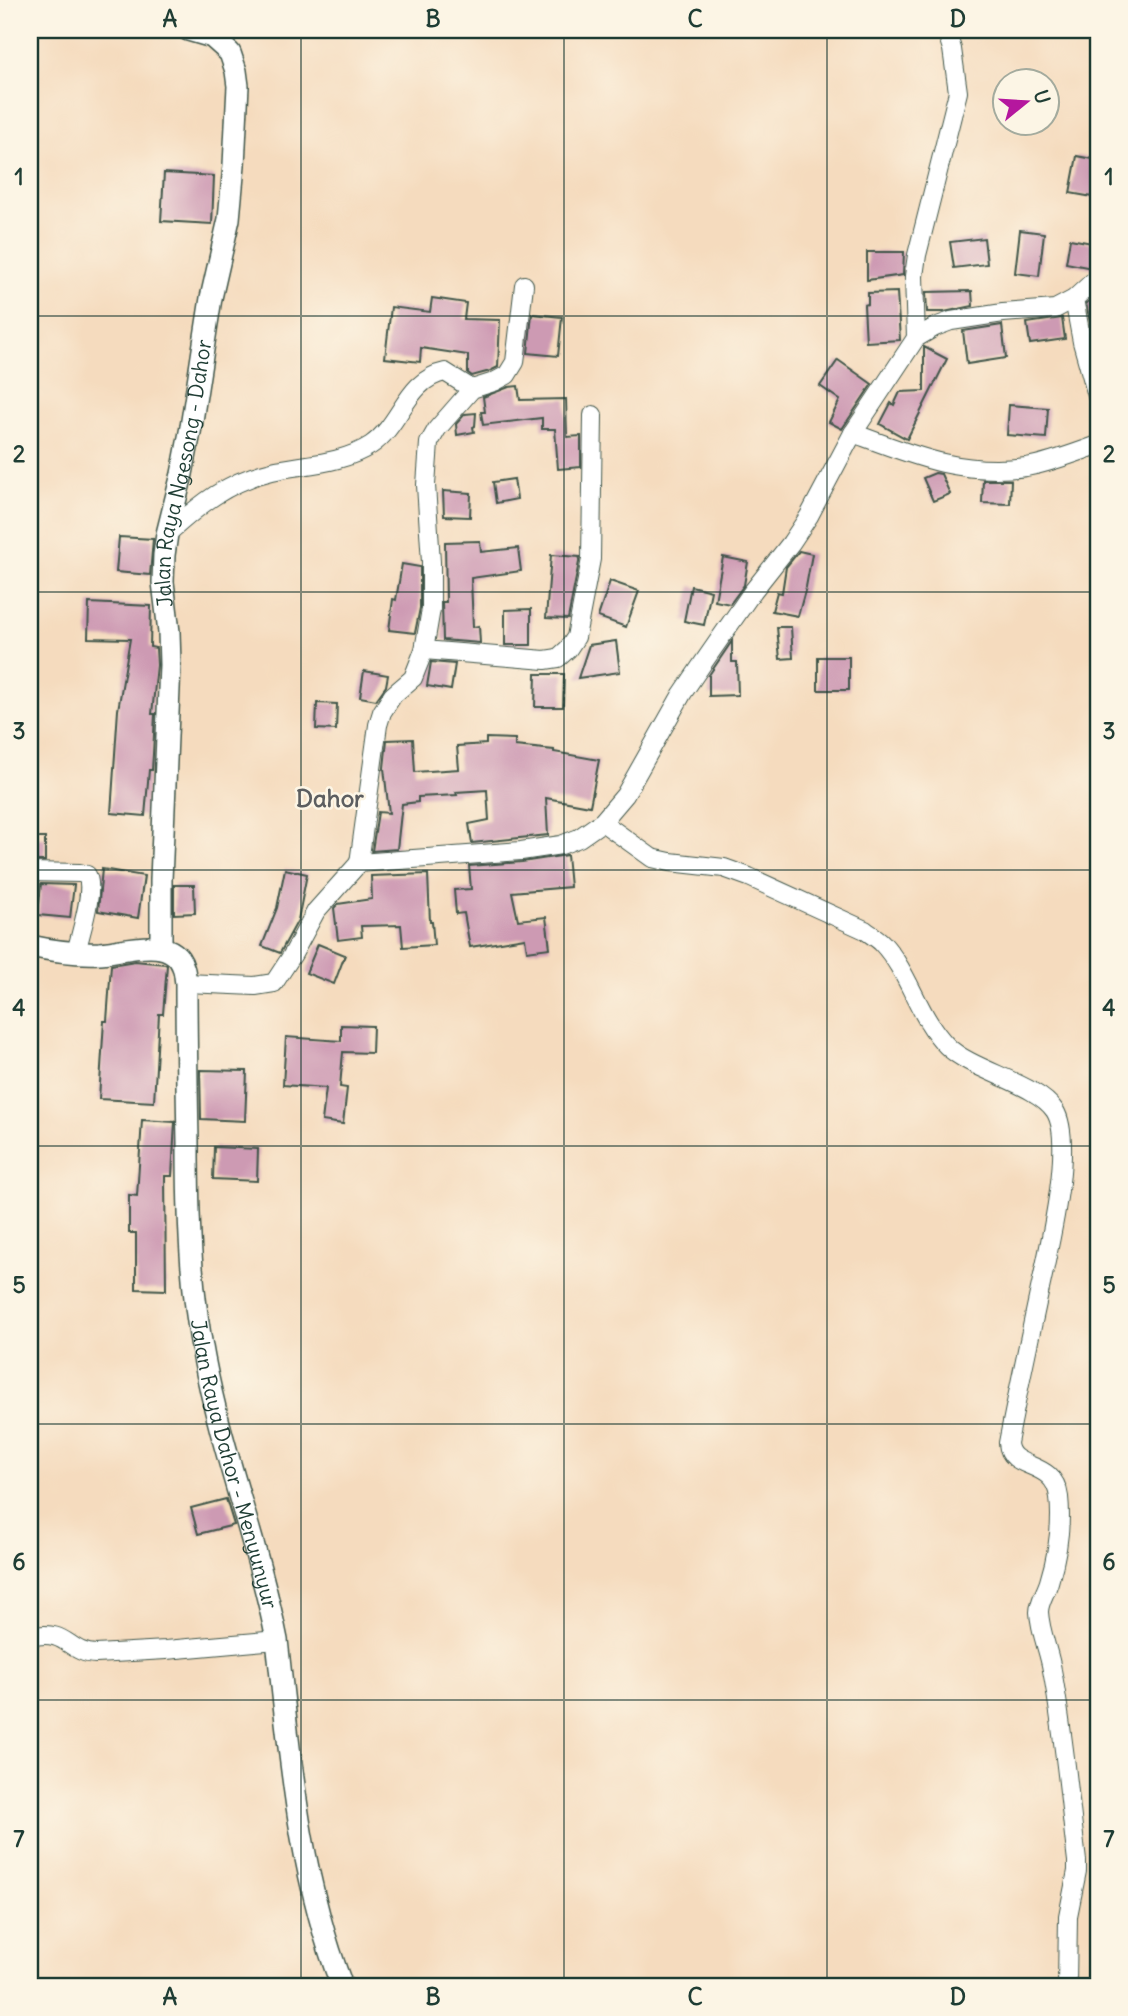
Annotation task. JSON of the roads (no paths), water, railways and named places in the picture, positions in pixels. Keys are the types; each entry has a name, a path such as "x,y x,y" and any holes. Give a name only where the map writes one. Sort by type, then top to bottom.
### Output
{"street":[{"name":"Jalan Raya Ngesong - Dahor","path":"161,947 160,880 170,665 163,582 167,534 182,474 211,298 229,219 238,86 230,53 212,37 188,30"},
{"path":"916,338 914,276 917,255 958,93 952,49 946,30"},
{"path":"359,863 521,851 561,845 579,838 602,822 625,795 682,694 809,516 853,433 916,338 951,321 1055,309 1074,299 1098,278"},
{"path":"186,983 255,986 274,983 316,911 359,863 378,725 382,712 393,695 413,678 424,650 431,609 426,485 429,443 437,429 472,389 507,375 515,362 524,285"},
{"path":"1074,299 1082,342 1098,399"},
{"path":"167,534 199,505 247,478 351,454 370,445 385,433 410,395 425,379 435,374 445,372 472,389"},
{"path":"424,650 545,660 558,658 568,649 576,637 591,559 593,415"},
{"path":"853,433 927,460 984,470 1027,467 1098,445"},
{"path":"602,822 652,858 724,868 865,930 881,942 903,973 929,1021 956,1055 1046,1101 1059,1121 1061,1163 1055,1224 1008,1443 1014,1458 1052,1478 1059,1499 1059,1532 1053,1565 1039,1609 1052,1668 1077,1861 1068,1916 1067,1986"},
{"path":"30,872 86,875 89,892 76,953"},
{"path":"30,946 76,953 161,947"},
{"name":"Jalan Raya Dahor - Menyunyur","path":"161,947 179,958 184,967 186,983 189,1223 195,1297 204,1358 260,1563 277,1640 295,1805 311,1885 342,1986"},
{"path":"30,1637 54,1635 88,1654 277,1640"}],"district":[{"name":"Dahor","path":"330,799"}]}
